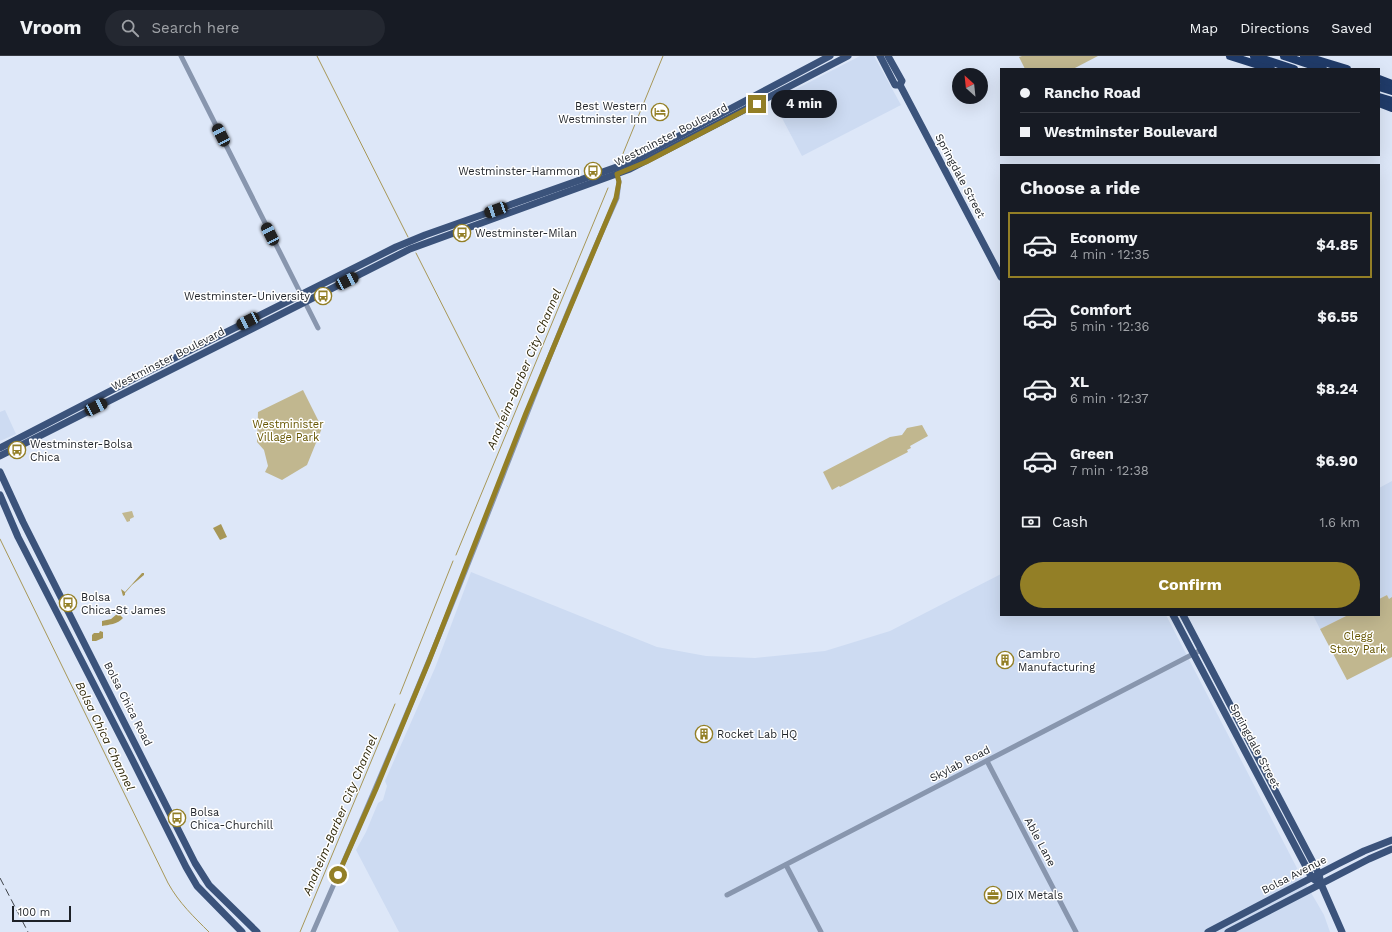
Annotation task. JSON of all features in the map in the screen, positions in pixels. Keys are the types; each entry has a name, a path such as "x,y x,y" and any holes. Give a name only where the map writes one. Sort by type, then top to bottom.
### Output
{"highway":[{"path":"1230,56 1268,68"},
{"path":"1254,56 1291,68"},
{"path":"1284,56 1320,68"},
{"path":"1304,56 1343,68"},
{"path":"1380,80 1392,84"},
{"path":"1380,87 1392,91"},
{"path":"1380,97 1392,101"},
{"path":"1380,104 1392,108"}],"main road":[{"name":"Westminster Boulevard","path":"0,456 418,246 616,171 628,163 830,56"},
{"name":"Westminster Boulevard","path":"0,448 301,294 414,239 646,162 848,56"},
{"name":"Springdale Street","path":"880,56 895,85 900,85"},
{"name":"Springdale Street","path":"888,56 902,81 900,85 1000,275"},
{"name":"Bolsa Chica Road","path":"0,472 62,599 201,874 209,885 257,932"},
{"name":"Bolsa Chica Road","path":"0,495 18,537 186,867 197,886 242,932"},
{"name":"Springdale Street","path":"1174,616 1193,655 1312,878 1321,884"},
{"name":"Springdale Street","path":"1183,616 1319,874 1321,884 1342,932"},
{"path":"119,734 132,737 128,743 133,754 131,757"},
{"name":"Bolsa Avenue","path":"1208,932 1364,851 1392,840"},
{"name":"Bolsa Avenue","path":"1228,932 1368,859 1392,849"},
{"path":"1215,932 1225,927 1229,921"}],"street":[{"path":"181,56 318,328"},
{"path":"313,932 376,789 429,661 526,413 616,198 619,182 616,171"},
{"name":"Skylab Road","path":"727,895 1201,650"},
{"name":"Able Lane","path":"987,761 1076,932"},
{"path":"786,865 821,932"}],"shaded area":[{"path":"860,56 874,56 901,105 802,156 773,101"},
{"path":"5,410 16,434 0,441 0,412"},
{"path":"1392,481 1392,605 1387,595 1380,598 1380,487"},
{"path":"221,524 227,537 220,540 213,528"},
{"path":"471,572 657,647 706,656 755,658 825,651 890,631 1000,575 1000,616 1167,616 1299,872 1324,915 1330,932 399,932 356,850 366,832 378,803 383,800 387,786 385,781 435,668"},
{"path":"142,573 144,573 144,575 132,585 123,596 121,589 125,592"},
{"path":"117,614 123,618 116,623 102,626 102,621 111,619"},
{"path":"1314,616 1346,616 1320,629"},
{"path":"100,631 103,632 103,638 92,641 92,635 94,633 99,633"}],"green space":[{"path":"1098,56 1075,68 1024,68 1019,57"},
{"name":"Westminister Village Park","path":"303,390 322,428 307,465 282,480 265,472 268,466 264,450 257,442 258,412"},
{"path":"922,425 928,436 910,446 911,448 907,450 908,452 832,490 823,472 890,437 902,435 907,428"},
{"path":"132,511 134,517 127,522 122,513"},
{"name":"Clegg Stacy Park","path":"1387,595 1389,599 1392,597 1392,657 1347,680 1320,629 1346,616 1380,616 1380,598"}],"waterway":[{"path":"317,56 408,237"},
{"name":"Anaheim-Barber City Channel","path":"622,156 663,56"},
{"name":"Anaheim-Barber City Channel","path":"456,555 608,188"},
{"path":"416,253 500,419 508,427"},
{"name":"Bolsa Chica Channel","path":"0,539 168,883 192,915 209,932"},
{"name":"Anaheim-Barber City Channel","path":"400,694 453,561"},
{"name":"Anaheim-Barber City Channel","path":"300,932 395,704"}],"railway":[{"path":"0,878 28,932"}],"place":[{"name":"Best Western Westminster Inn","path":"660,112"},
{"name":"Westminster-Hammon","path":"593,171"},
{"name":"Westminster-Milan","path":"462,233"},
{"name":"Westminster-University","path":"323,296"},
{"name":"Westminster-Bolsa Chica","path":"17,450"},
{"name":"Bolsa Chica-St James","path":"68,603"},
{"name":"Cambro Manufacturing","path":"1005,660"},
{"name":"Rocket Lab HQ","path":"704,734"},
{"name":"Bolsa Chica-Churchill","path":"177,818"},
{"name":"DIX Metals","path":"993,895"}],"route":[{"path":"338,875 376,789 429,661 526,413 612,209 618,193 619,182 617,174 646,162 757,104"}]}
